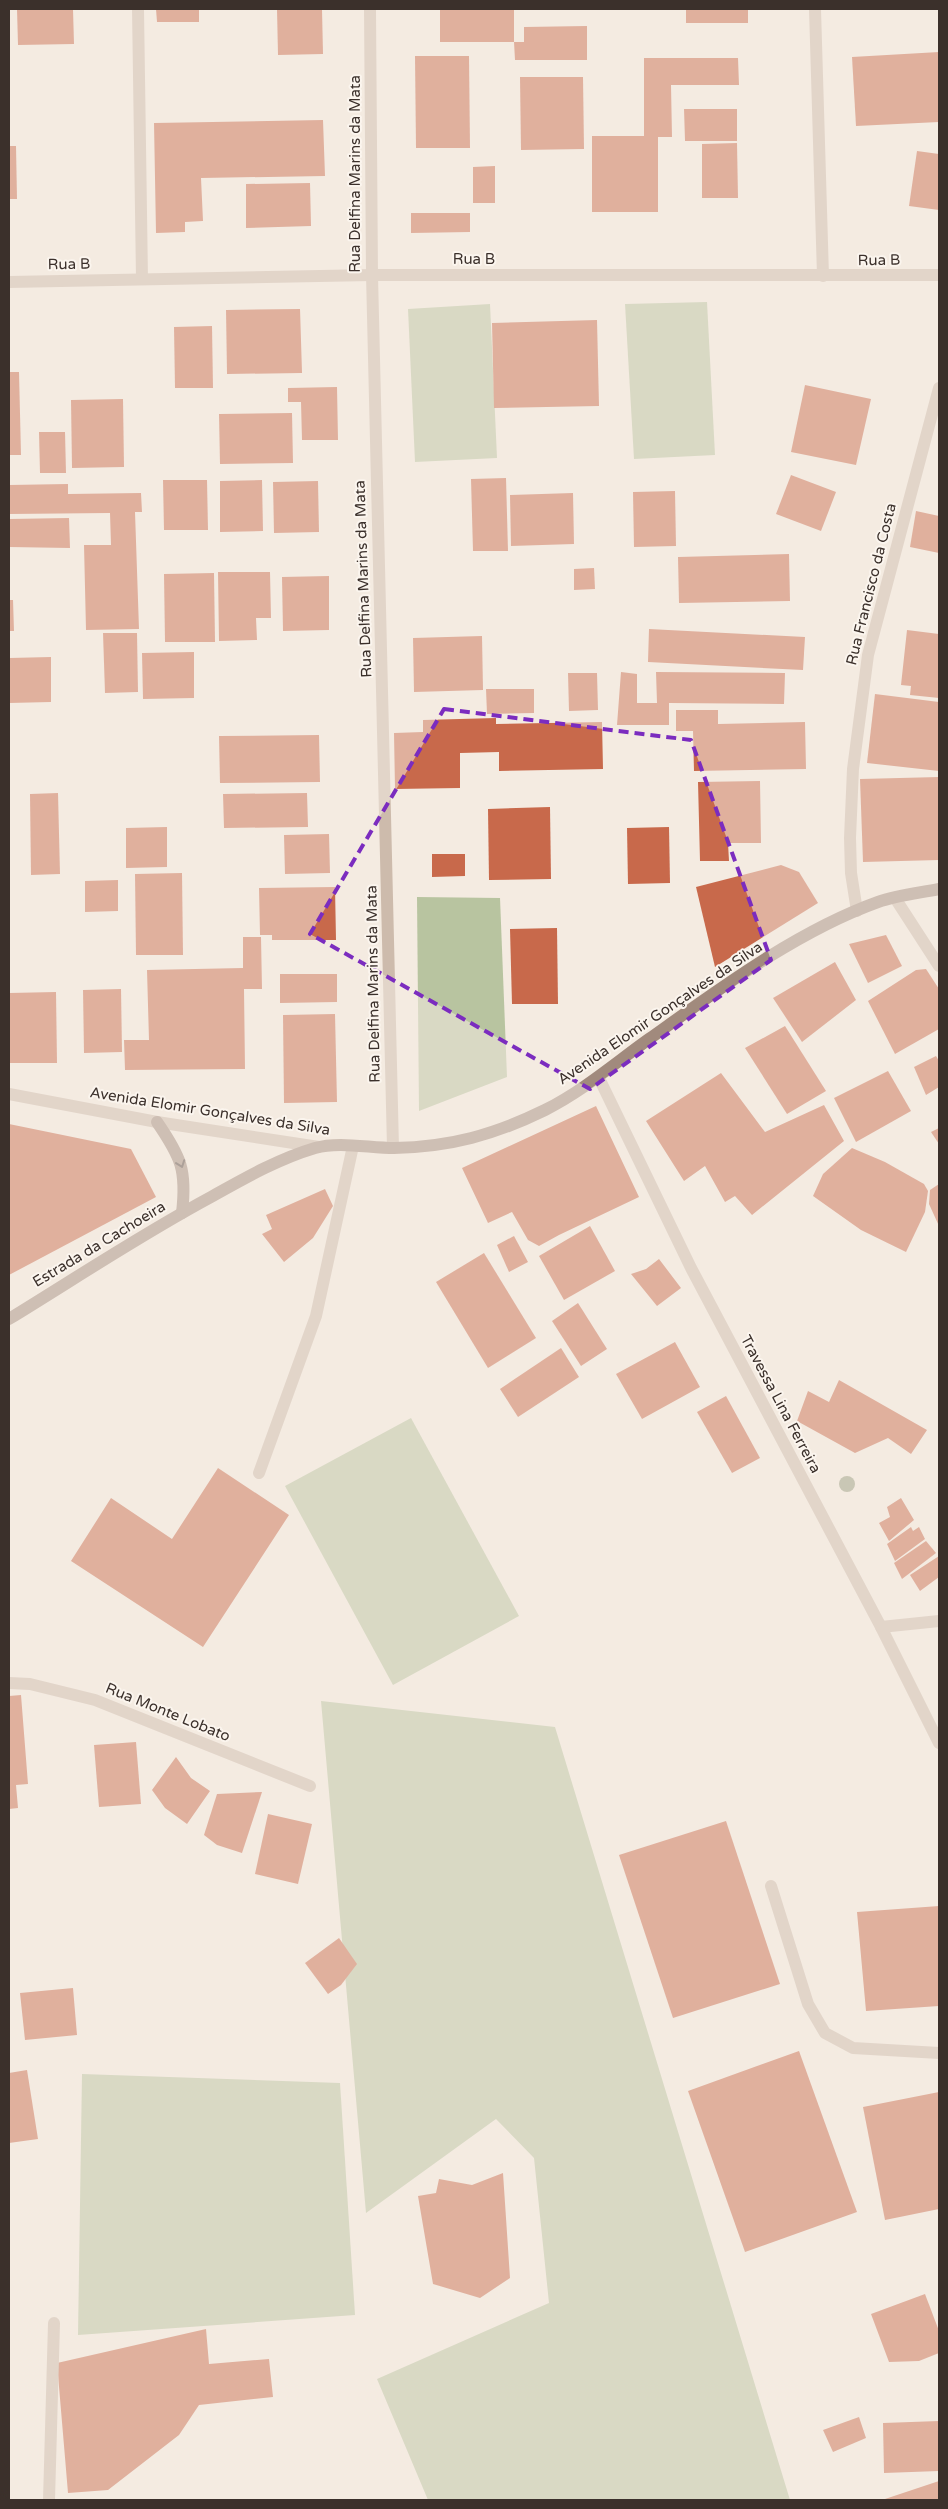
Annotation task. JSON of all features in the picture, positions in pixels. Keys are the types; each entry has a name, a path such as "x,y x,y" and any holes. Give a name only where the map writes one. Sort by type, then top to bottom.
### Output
{"street":[{"path":"138,9 142,279"},
{"name":"Rua Delfina Marins da Mata","path":"370,9 372,274 393,1148"},
{"path":"815,9 822,276"},
{"name":"Rua B","path":"9,282 372,274 939,275"},
{"name":"Rua Francisco da Costa","path":"856,910 851,861 853,769 868,655 939,388"},
{"name":"Avenida Elomir Gonçalves da Silva","path":"9,1094 157,1122 319,1147 393,1148 436,1146 480,1137 547,1108 599,1078 645,1042 742,974 856,910 895,898 939,889"},
{"path":"895,898 939,966"},
{"name":"Travessa Lina Ferreira","path":"599,1078 691,1268 881,1628 939,1743"},
{"path":"157,1122 179,1158 184,1173 185,1188 182,1213"},
{"path":"259,1473 316,1316 353,1146"},
{"name":"Estrada da Cachoeira","path":"9,1319 182,1213 260,1170 319,1147"},
{"path":"881,1628 939,1621"},
{"name":"Rua Monte Lobato","path":"9,1683 30,1684 95,1700 310,1786"},
{"path":"771,1886 808,2004 825,2033 853,2048 939,2053"},
{"path":"49,2500 54,2324"}],"highlighted area":[{"path":"444,709 691,740 771,960 590,1089 310,934"}],"green space":[{"path":"707,302 715,455 634,459 625,304"},
{"path":"490,304 497,458 415,462 408,309"},
{"path":"417,897 500,898 507,1077 419,1111"},
{"path":"411,1418 519,1616 393,1685 285,1486"},
{"path":"321,1701 555,1727 790,2500 428,2500 377,2379 549,2303 534,2158 496,2119 366,2213"},
{"path":"82,2074 340,2083 355,2315 78,2335"}],"building":[{"path":"17,9 73,9 74,44 18,45"},
{"path":"156,9 199,9 199,22 157,22"},
{"path":"277,9 322,9 323,54 278,55"},
{"path":"440,9 514,9 514,42 440,42"},
{"path":"686,9 748,9 748,23 686,23"},
{"path":"587,26 587,60 515,60 514,42 524,42 524,27"},
{"path":"939,52 939,122 856,126 852,57"},
{"path":"415,56 469,56 470,148 416,148"},
{"path":"644,58 738,58 739,85 671,85 672,137 658,137 658,212 592,212 592,136 644,136"},
{"path":"520,77 583,77 584,149 521,150"},
{"path":"684,109 737,109 737,141 685,141"},
{"path":"323,120 325,176 201,178 203,221 185,222 185,232 156,233 154,123"},
{"path":"737,143 738,198 702,198 702,144"},
{"path":"9,146 16,146 17,199 9,199"},
{"path":"917,151 939,154 939,210 909,206"},
{"path":"495,166 495,203 473,203 473,167"},
{"path":"310,183 311,226 246,228 246,184"},
{"path":"411,213 470,213 470,232 411,233"},
{"path":"300,309 302,373 227,374 226,310"},
{"path":"597,320 599,406 494,408 492,323"},
{"path":"212,326 213,388 175,388 174,327"},
{"path":"9,372 19,372 21,455 9,455"},
{"path":"805,385 871,399 856,465 791,452"},
{"path":"337,387 338,440 302,440 301,402 288,402 288,388"},
{"path":"123,399 124,467 72,468 71,400"},
{"path":"292,413 293,463 220,464 219,414"},
{"path":"39,432 65,432 66,473 40,473"},
{"path":"791,475 836,492 821,531 776,514"},
{"path":"506,478 508,551 473,551 471,479"},
{"path":"163,480 207,480 208,530 164,530"},
{"path":"262,480 263,531 220,532 220,481"},
{"path":"318,481 319,532 274,533 273,482"},
{"path":"68,484 68,494 141,493 142,512 135,512 139,629 86,630 84,545 111,545 110,513 9,514 9,485"},
{"path":"675,491 676,546 634,547 633,492"},
{"path":"573,493 574,544 511,546 510,495"},
{"path":"916,511 939,516 939,553 910,547"},
{"path":"69,518 70,548 9,547 9,519"},
{"path":"789,554 790,601 679,603 678,557"},
{"path":"594,568 595,589 574,590 574,569"},
{"path":"218,572 270,572 271,618 256,618 257,640 219,641"},
{"path":"214,573 215,642 165,642 164,574"},
{"path":"329,576 329,630 283,631 282,577"},
{"path":"9,600 13,600 14,631 9,631"},
{"path":"649,629 805,637 803,670 648,662"},
{"path":"907,630 939,634 939,698 910,695 911,686 901,685"},
{"path":"103,633 137,633 138,692 105,693"},
{"path":"482,636 483,690 414,692 413,638"},
{"path":"194,652 194,698 143,699 142,653"},
{"path":"51,657 51,702 9,703 9,658"},
{"path":"621,672 637,674 637,703 657,703 656,672 785,673 784,704 669,703 669,725 617,725"},
{"path":"568,673 597,673 598,710 569,711"},
{"path":"486,689 534,689 534,713 487,714"},
{"path":"875,694 939,702 939,771 867,763"},
{"path":"676,710 718,710 718,724 805,722 806,769 694,771 693,731 676,731"},
{"path":"496,718 496,724 602,722 603,769 499,771 499,752 460,753 460,788 395,789 394,733 423,732 423,720"},
{"path":"319,735 320,782 220,783 219,736"},
{"path":"939,777 939,860 863,862 860,779"},
{"path":"760,781 761,843 728,843 729,861 700,861 698,782"},
{"path":"58,793 60,874 31,875 30,794"},
{"path":"307,793 308,827 224,828 223,794"},
{"path":"550,807 551,879 489,880 488,809"},
{"path":"167,827 167,867 126,868 126,828"},
{"path":"669,827 670,883 628,884 627,828"},
{"path":"329,834 330,873 285,874 284,835"},
{"path":"432,854 465,854 465,876 432,877"},
{"path":"781,865 799,872 818,903 715,967 696,887"},
{"path":"182,873 183,955 136,955 135,874"},
{"path":"118,880 118,911 85,912 85,881"},
{"path":"335,887 336,940 272,940 272,935 260,935 259,888"},
{"path":"557,928 558,1004 512,1004 510,929"},
{"path":"886,935 902,966 868,983 849,944"},
{"path":"243,937 261,937 262,989 244,989 245,1069 125,1070 124,1040 149,1040 147,970 243,968"},
{"path":"835,962 856,1000 802,1042 773,998"},
{"path":"926,969 939,989 939,1029 895,1054 868,1001 916,970"},
{"path":"280,974 337,974 337,1002 280,1003"},
{"path":"121,989 122,1052 84,1053 83,990"},
{"path":"56,992 57,1063 9,1063 9,993"},
{"path":"335,1014 337,1102 284,1103 283,1015"},
{"path":"785,1026 826,1091 787,1114 745,1048"},
{"path":"936,1056 939,1061 939,1087 926,1095 914,1067"},
{"path":"888,1071 911,1111 856,1142 834,1098"},
{"path":"721,1073 765,1132 824,1105 844,1141 752,1215 735,1196 725,1202 705,1166 684,1181 646,1121"},
{"path":"596,1106 639,1197 539,1246 528,1240 512,1212 488,1223 462,1168"},
{"path":"9,1124 131,1149 156,1197 9,1275"},
{"path":"939,1128 939,1144 931,1132"},
{"path":"852,1148 885,1162 924,1184 928,1191 925,1212 906,1252 861,1230 813,1196 823,1174"},
{"path":"939,1184 939,1226 929,1204 930,1190"},
{"path":"325,1189 333,1206 313,1238 284,1262 262,1234 272,1229 266,1215"},
{"path":"590,1226 615,1271 564,1300 539,1256"},
{"path":"514,1236 528,1262 509,1272 497,1245"},
{"path":"484,1253 536,1338 488,1368 436,1282"},
{"path":"659,1259 681,1288 657,1306 631,1274 646,1269"},
{"path":"578,1303 607,1349 581,1366 552,1321"},
{"path":"675,1342 700,1387 642,1419 616,1374"},
{"path":"561,1348 579,1377 518,1417 500,1389"},
{"path":"839,1380 927,1430 911,1454 888,1438 855,1453 797,1421 808,1391 829,1402"},
{"path":"726,1396 760,1458 732,1473 697,1412"},
{"path":"218,1468 289,1515 203,1647 71,1561 111,1498 172,1539"},
{"path":"901,1498 914,1520 889,1541 879,1523 890,1517 887,1507"},
{"path":"911,1527 913,1531 919,1527 925,1539 895,1561 887,1544"},
{"path":"926,1541 936,1553 902,1579 894,1563"},
{"path":"939,1556 939,1577 920,1591 910,1575"},
{"path":"21,1695 28,1784 16,1785 18,1808 9,1809 9,1696"},
{"path":"136,1742 141,1804 99,1807 94,1745"},
{"path":"176,1757 191,1778 210,1791 187,1824 165,1808 152,1790"},
{"path":"262,1792 242,1853 217,1845 204,1835 217,1794"},
{"path":"268,1814 312,1824 298,1884 255,1874"},
{"path":"726,1821 780,1984 673,2018 619,1855"},
{"path":"939,1906 939,2006 866,2011 857,1912"},
{"path":"339,1938 357,1964 341,1985 328,1994 305,1963"},
{"path":"73,1988 77,2035 25,2040 20,1993"},
{"path":"799,2051 857,2212 745,2252 688,2091"},
{"path":"27,2070 38,2139 9,2143 9,2073"},
{"path":"939,2092 939,2209 885,2220 863,2107"},
{"path":"503,2173 510,2278 480,2298 433,2284 418,2196 436,2193 439,2179 472,2185"},
{"path":"925,2294 939,2331 939,2353 919,2361 889,2362 871,2314"},
{"path":"206,2329 209,2364 269,2359 273,2397 199,2405 179,2435 108,2490 68,2493 57,2363"},
{"path":"859,2417 866,2438 833,2452 823,2430"},
{"path":"939,2421 939,2471 884,2473 883,2423"},
{"path":"939,2481 939,2500 882,2500"}]}
